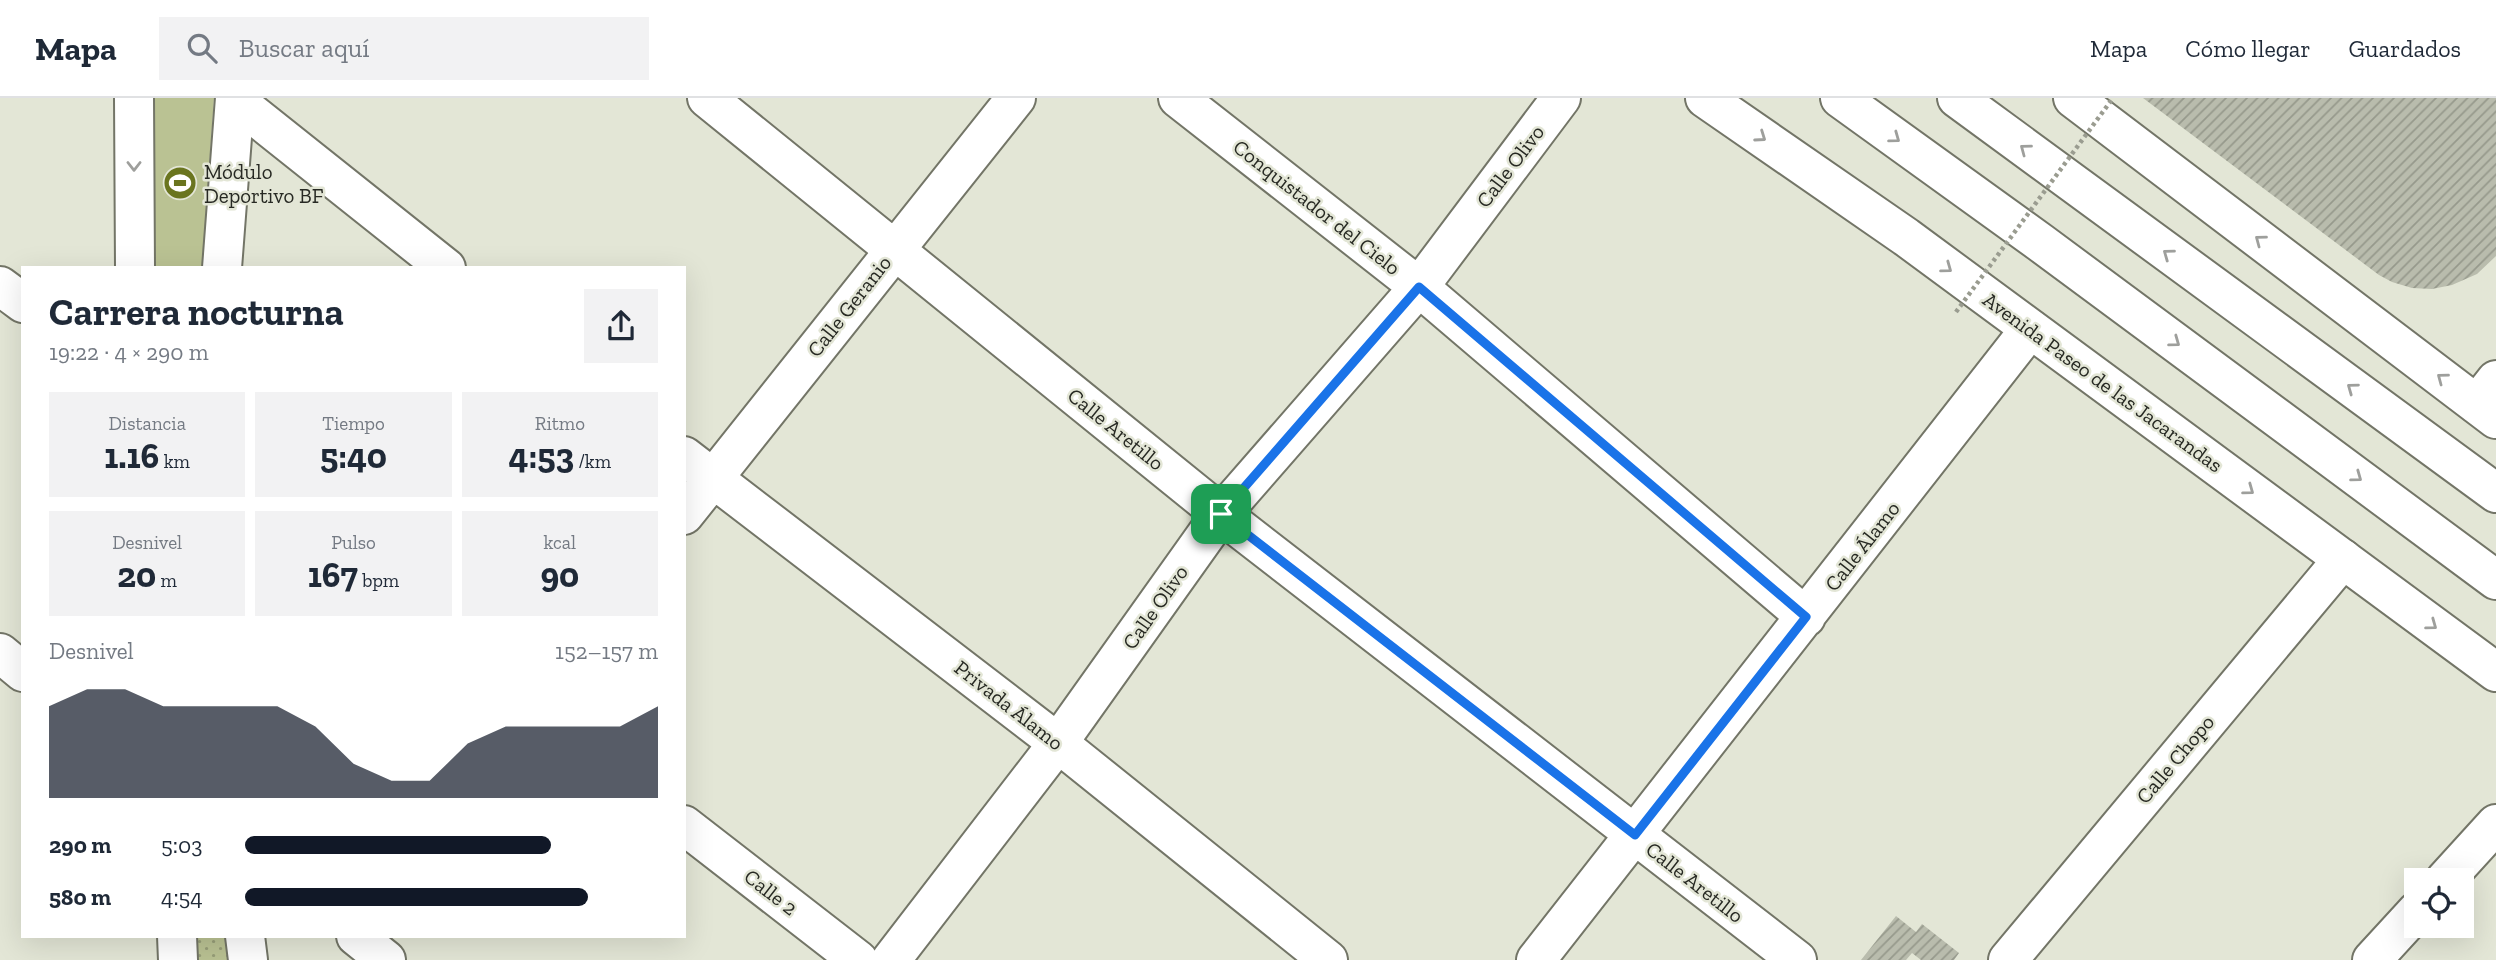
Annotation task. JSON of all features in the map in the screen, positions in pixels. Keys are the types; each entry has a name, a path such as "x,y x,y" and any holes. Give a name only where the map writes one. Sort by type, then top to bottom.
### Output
{"main road":[{"path":"134,98 135,266"},
{"name":"Calle Aretillo","path":"707,98 1221,514 1797,960"},
{"name":"Calle Geranio","path":"686,509 699,468 894,249 1016,98"},
{"name":"Conquistador del Cielo","path":"1178,98 1419,287 1806,617"},
{"name":"Calle Olivo","path":"891,960 1058,743 1221,514 1419,287 1561,98"},
{"name":"Avenida Paseo de las Jacarandas","path":"1705,98 1906,237 2496,672"},
{"path":"1839,98 2041,243 2496,580"},
{"path":"1957,98 2491,489"},
{"path":"2073,98 2490,401"},
{"path":"222,266 235,99"},
{"path":"235,99 444,266"},
{"path":"0,286 21,302"},
{"name":"Calle Álamo","path":"1536,960 2030,329"},
{"name":"Privada Álamo","path":"699,468 1058,743 1328,960"},
{"name":"Calle Chopo","path":"2008,960 2343,559"},
{"path":"0,653 21,670"},
{"path":"2456,868 2496,824"},
{"name":"Calle 2","path":"686,827 858,960"},
{"path":"2372,960 2404,925"},
{"path":"177,938 178,960"},
{"path":"245,938 248,960"},
{"path":"335,960 353,938"},
{"path":"358,938 386,960"}],"path":[{"path":"1956,312 2113,98"}],"green space":[{"name":"Módulo Deportivo BF","path":"153,98 214,98 202,266 150,266"},
{"path":"191,938 229,938 231,960 192,960"}],"building":[{"path":"2143,98 2496,98 2496,256 2477,274 2452,285 2432,289 2412,288 2392,282"},
{"path":"1896,916 1916,932 1922,924 1959,953 1954,960 1921,960 1912,953 1906,960 1861,960"}],"place":[{"name":"Módulo Deportivo BF","path":"180,183"}],"route":[{"path":"1419,287 1806,617 1635,835 1221,514 1419,287"}]}
